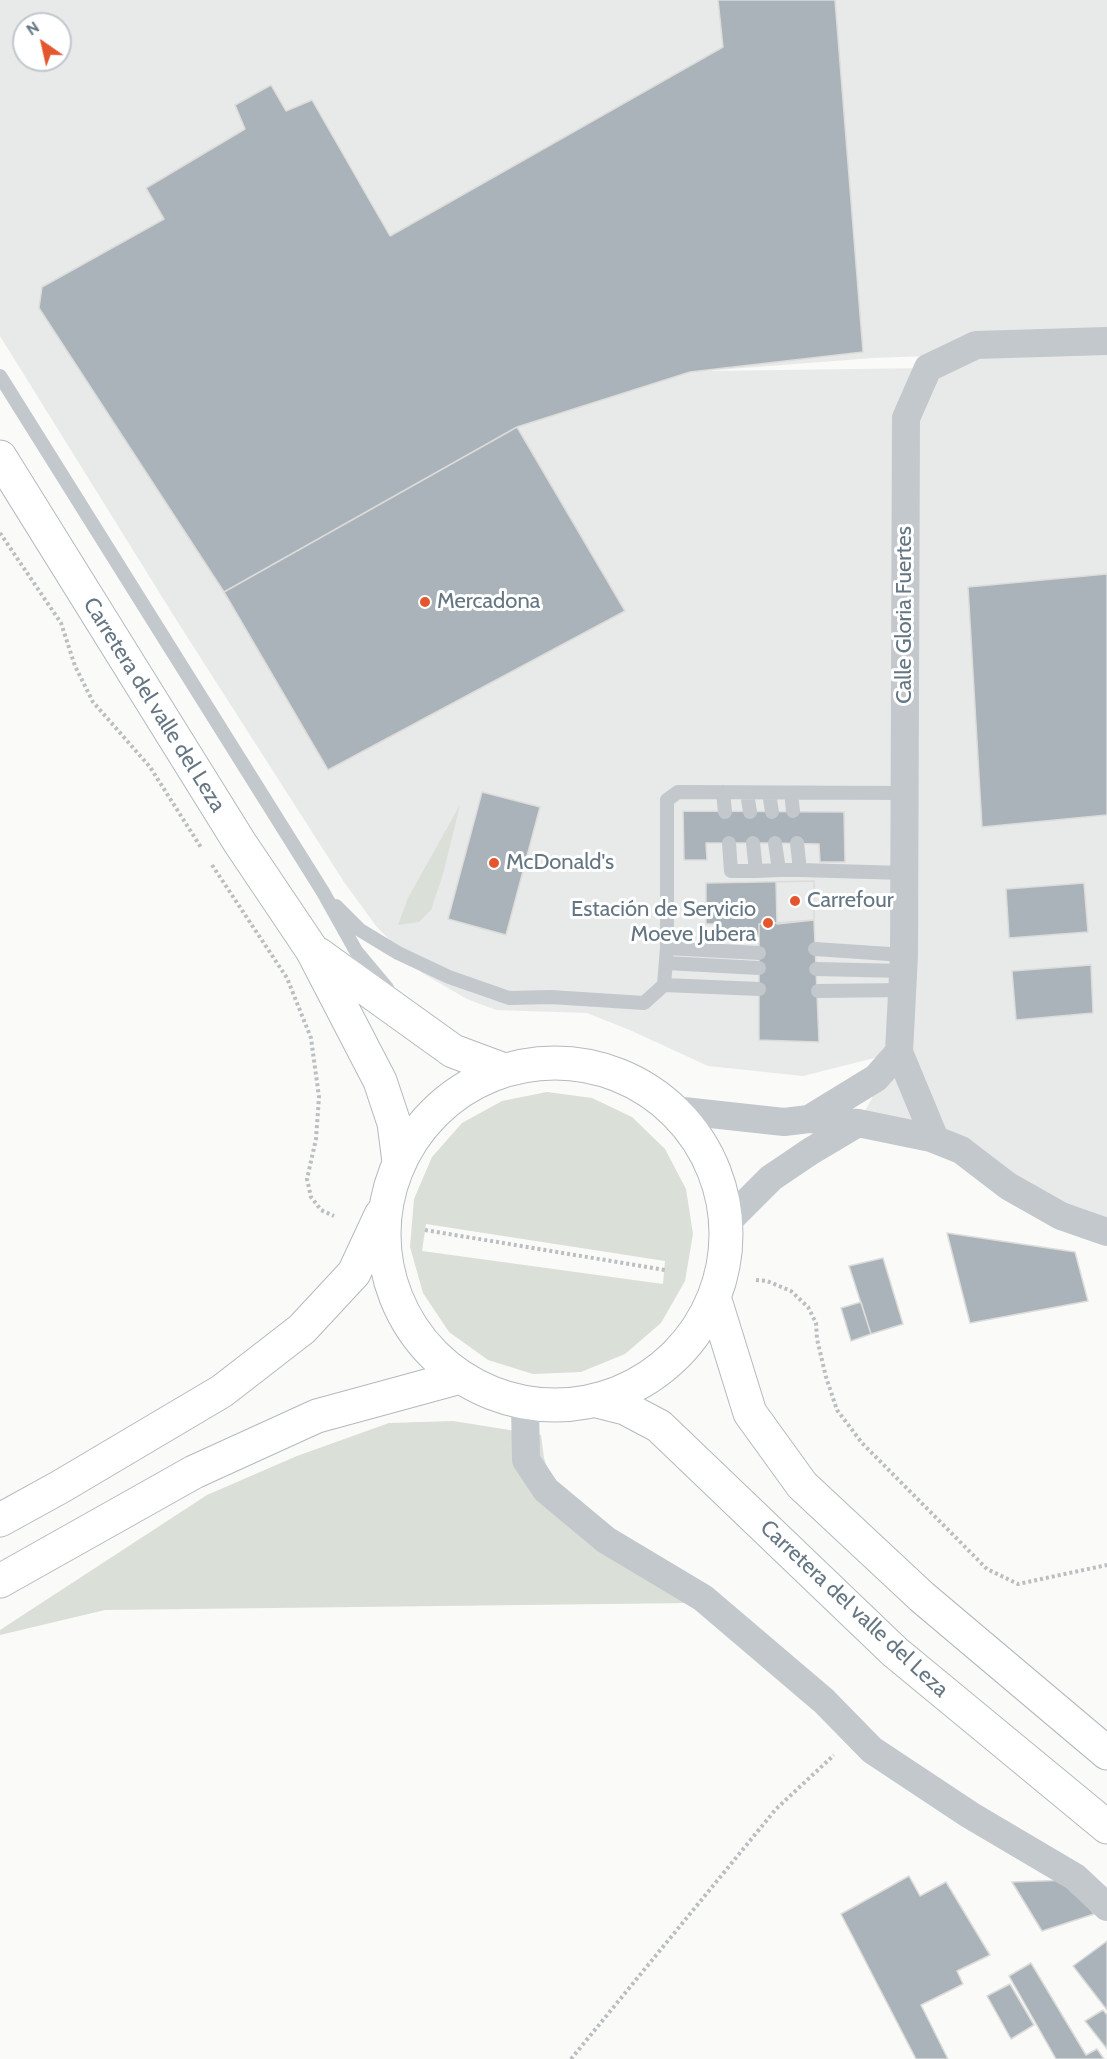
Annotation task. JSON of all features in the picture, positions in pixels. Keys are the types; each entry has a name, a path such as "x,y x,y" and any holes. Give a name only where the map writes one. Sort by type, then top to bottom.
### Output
{"main road":[{"name":"Carretera del valle del Leza","path":"0,457 240,843 312,950 380,1081 394,1124 399,1162"},
{"name":"Carretera del valle del Leza","path":"312,950 453,1051 504,1070"},
{"path":"554,1062 587,1065 619,1075 648,1089 674,1110 695,1134 711,1162 721,1192 726,1223 724,1261 714,1297 699,1326 679,1352 654,1374 625,1390 597,1401 551,1406 525,1403 491,1393 460,1377 429,1352 406,1320 390,1284 383,1245 386,1205 399,1162 422,1126 452,1096 477,1081 504,1070 554,1062"},
{"path":"0,1520 222,1391 302,1329 354,1273 386,1205"},
{"path":"714,1297 750,1413 802,1485 922,1597 1107,1753"},
{"path":"0,1581 194,1472 316,1416 460,1377"},
{"name":"Carretera del valle del Leza","path":"597,1401 625,1408 659,1426 895,1652 1107,1827"}],"street":[{"name":"Calle Gloria Fuertes","path":"899,1052 903,972 906,418 928,368 976,345 1107,341"},
{"path":"808,1119 876,1078 899,1052 934,1139"},
{"path":"674,1110 784,1122 808,1119 858,1123 934,1139 961,1150 1008,1186 1061,1216 1107,1232"},
{"path":"726,1223 771,1178 858,1123"},
{"path":"525,1403 526,1460 546,1490 606,1540 703,1598 824,1701 872,1750 960,1808 1075,1877 1107,1907"}],"lane":[{"path":"0,376 322,892 356,951 426,1033"},
{"path":"322,892 360,930 399,953 449,977 509,998 551,997 644,1003 664,985 667,948 667,800 678,792 904,793"},
{"path":"723,792 725,812"},
{"path":"747,793 750,812"},
{"path":"769,793 772,812"},
{"path":"791,793 793,811"},
{"path":"729,843 731,872 800,870 904,873"},
{"path":"753,843 756,871"},
{"path":"775,843 779,870"},
{"path":"797,843 800,870"},
{"path":"667,948 759,953"},
{"path":"815,949 903,972"},
{"path":"666,963 759,968"},
{"path":"816,969 903,972"},
{"path":"818,991 903,972"},
{"path":"664,985 759,989"}],"path":[{"path":"0,533 61,623 75,666 93,702 150,767 205,854"},
{"path":"212,864 287,978 311,1038 319,1097 316,1139 307,1179 311,1197 321,1210 334,1216"},
{"path":"425,1230 664,1270"},
{"path":"756,1280 767,1281 791,1291 808,1307 816,1323 817,1339 826,1377 837,1410 862,1443 987,1569 1018,1584 1107,1565"},
{"path":"571,2059 776,1809 856,1734"}],"shaded area":[{"path":"0,0 1107,0 1107,1232 985,1168 858,1123 898,1052 803,1076 708,1066 587,1013 496,1010 467,999 422,973 376,926 344,882 177,621 0,336","holes":["953,355 928,368 704,371 873,358"]},
{"path":"460,805 443,874 431,910 419,922 398,925 408,898"},
{"path":"547,1092 592,1098 632,1117 665,1149 686,1189 693,1234 685,1281 661,1323 625,1354 581,1372 533,1374 488,1360 449,1332 423,1293 410,1247 414,1199 432,1157 462,1123 502,1101","holes":["426,1224 665,1261 663,1284 422,1251"]},
{"path":"453,1421 541,1435 544,1458 555,1493 690,1603 105,1610 0,1635 0,1630 207,1495 297,1456 389,1423"}],"building":[{"path":"718,0 835,0 863,352 690,372 517,427 224,592 39,308 42,287 164,219 146,188 245,129 235,105 271,85 286,111 312,100 390,236 723,47"},
{"name":"Mercadona","path":"517,427 625,611 328,770 224,592"},
{"path":"1107,574 1107,815 982,827 968,587"},
{"name":"McDonald's","path":"482,792 540,807 506,935 448,919"},
{"path":"683,811 844,812 845,862 820,862 819,844 775,843 706,843 707,860 684,860"},
{"path":"814,881 814,920 759,924 759,936 716,936 716,924 706,924 706,883"},
{"name":"Carrefour","path":"814,881 814,920 777,924 776,882"},
{"path":"1084,883 1088,932 1009,938 1006,889"},
{"path":"814,920 819,1042 759,1040 759,924"},
{"path":"1091,965 1093,1013 1016,1020 1012,971"},
{"path":"947,1233 1075,1252 1088,1301 970,1323"},
{"path":"883,1258 903,1324 871,1334 849,1266"},
{"path":"861,1302 871,1334 851,1341 841,1308"},
{"path":"909,1876 920,1896 946,1882 990,1955 957,1971 963,1984 921,2005 948,2059 916,2059 841,1914"},
{"path":"1069,1880 1094,1914 1042,1931 1012,1882"},
{"path":"1107,1941 1107,2010 1073,1966"},
{"path":"1031,1963 1086,2055 1097,2049 1104,2059 1056,2059 1009,1976"},
{"path":"1010,1984 1034,2025 1011,2039 987,1996"},
{"path":"1103,2010 1107,2015 1107,2049 1085,2021"}],"place":[{"name":"Mercadona","path":"425,602"},
{"name":"McDonald's","path":"494,863"},
{"name":"Carrefour","path":"795,901"},
{"name":"Estación de Servicio Moeve Jubera","path":"768,923"}]}
